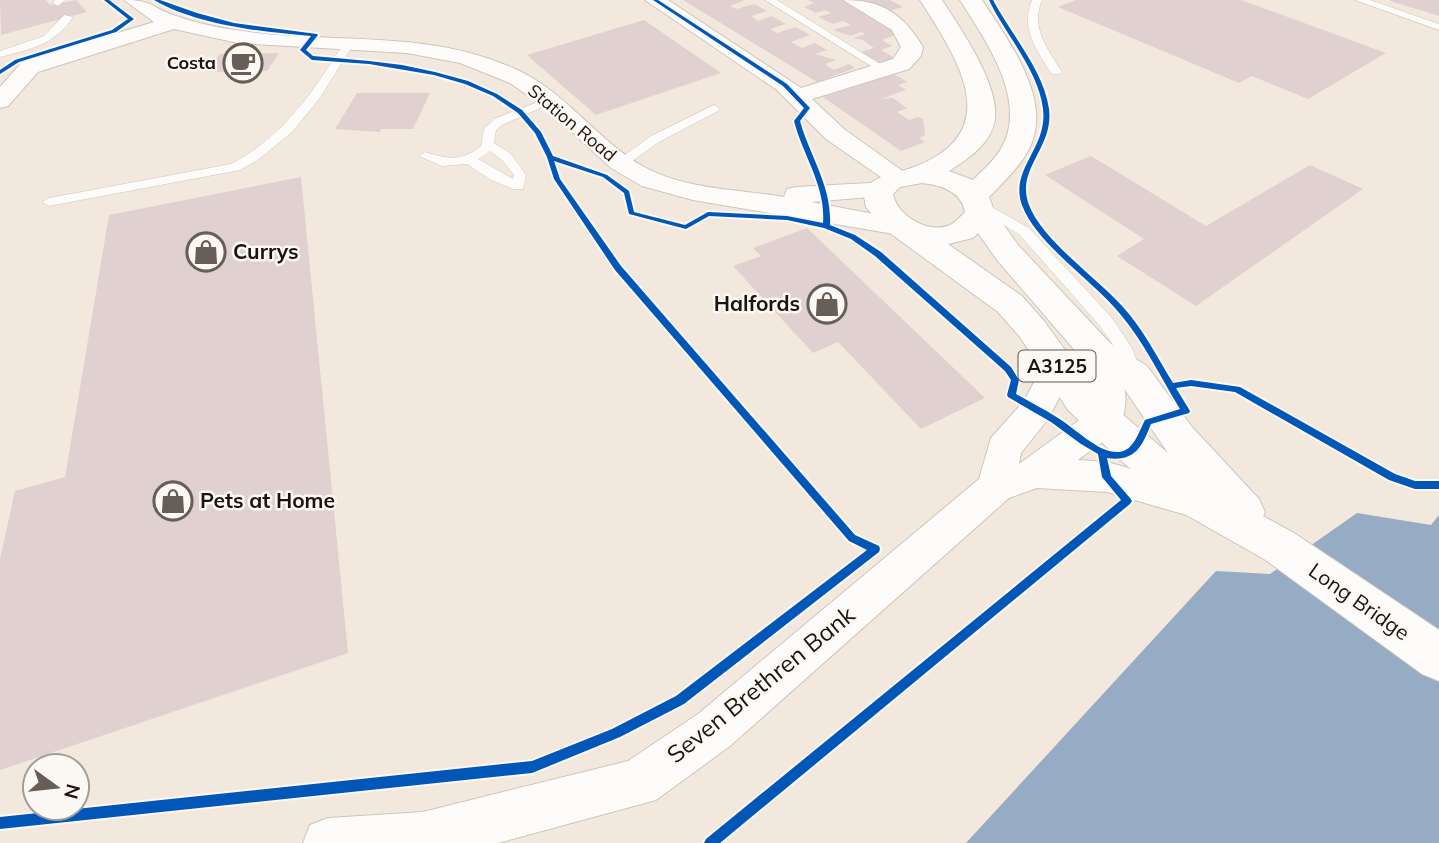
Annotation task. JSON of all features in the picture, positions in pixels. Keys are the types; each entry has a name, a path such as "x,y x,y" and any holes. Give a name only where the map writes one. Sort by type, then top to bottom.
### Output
{"main road":[{"path":"931,0 972,73 985,114 979,130 966,147 900,180 876,198 878,208 886,218 905,229 928,235 963,230 974,223 978,204 1019,141 1022,117 1009,66 971,0"},
{"path":"900,180 952,180 978,204"},
{"name":"A3125","path":"978,204 1009,253 1097,352 1134,376 1178,438 1216,482 1279,546"},
{"name":"A3125","path":"905,229 1010,304 1032,329 1058,369 1102,422 1203,504 1279,546"},
{"name":"Long Bridge","path":"1279,546 1439,659"}],"street":[{"name":"Station Road","path":"134,0 142,7 175,22 247,37 422,48 473,61 513,77 550,101 620,163 675,188 905,229"},
{"path":"655,0 771,75 835,134 900,180"},
{"path":"802,102 901,64 910,56 912,47 900,26 853,0"},
{"path":"0,101 30,67 175,22"},
{"name":"Station Road","path":"765,202 900,180"},
{"path":"1097,352 1110,403 1109,414 1102,422"},
{"path":"1058,369 1036,410 1004,448 1016,480 1107,477 1203,504"},
{"name":"Seven Brethren Bank","path":"328,843 423,837 639,783 714,730 1016,480 1102,422"}],"lane":[{"path":"770,0 884,69"},
{"path":"1037,0 1029,13 1030,25 1056,72"},
{"path":"1360,0 1439,27"},
{"path":"0,54 46,38 62,29 68,18"},
{"path":"0,40 46,38"},
{"path":"49,202 236,167 258,157 289,131 350,42"},
{"path":"425,156 449,165 470,160 487,145 490,129 498,122 550,101"},
{"path":"620,163 655,139 714,109"},
{"path":"470,160 496,177 518,186 520,175 513,164 502,151 487,145"},
{"path":"978,204 1024,231 1106,322 1124,348 1134,376"}],"water":[{"path":"1357,513 1431,525 1439,515 1439,843 966,843 1216,571 1270,574"}],"building":[{"path":"0,0 46,0 50,5 76,0 87,12 1,35"},
{"path":"683,0 745,0 730,6 736,9 754,4 767,11 751,16 758,21 772,16 786,24 770,29 777,33 796,27 810,35 791,42 802,48 815,43 827,50 815,54 836,60 825,64 829,67 834,70 849,64 855,68 817,82"},
{"path":"808,0 842,0 890,25 895,35 882,40 892,46 881,50 895,58 878,64 861,52 874,48 863,40 853,38 865,34 861,32 851,36 833,30 851,25 843,21 833,24 818,17 831,13 825,10 816,13 804,7 814,3"},
{"path":"860,0 890,0 903,7 883,13"},
{"path":"1076,0 1241,0 1386,53 1308,99 1252,76 1239,83 1058,7"},
{"path":"1390,0 1439,0 1439,16 1390,1"},
{"path":"644,20 721,73 596,115 527,55"},
{"name":"Costa","path":"279,53 267,71 206,72 220,54"},
{"path":"894,74 907,82 898,85 906,90 881,99 893,98 907,108 897,112 909,120 918,117 923,119 925,135 919,138 925,142 901,151 823,97"},
{"path":"357,93 430,93 413,129 381,129 380,132 335,129"},
{"path":"1091,156 1206,226 1310,165 1363,189 1196,306 1117,256 1144,239 1045,175"},
{"path":"301,177 348,653 54,752 21,752 21,763 0,770 0,559 15,491 65,477 109,215"},
{"name":"Halfords","path":"807,228 985,398 921,429 838,342 813,353 733,266 761,256 753,248"}],"cycle path":[{"path":"0,72 17,61 114,31 131,19 106,0"},
{"path":"156,0 234,24 315,35"},
{"path":"655,0 785,85 807,108 797,121 822,185 827,212 826,226"},
{"path":"315,35 303,50 312,58 369,62 435,73 495,95 520,111 538,132 550,157 605,176 627,192 631,213 686,227 708,214 787,218 826,226 853,237 878,254 1008,369 1015,380 1011,395 1054,419 1097,450 1120,456 1131,452 1140,441 1148,422 1186,411 1123,312 1057,248 1026,207 1022,181 1043,139 1046,109 1043,94 1030,66 991,0"},
{"path":"0,823 532,767 616,733 680,700 875,549 852,538 618,268 557,179 550,157"},
{"path":"1170,386 1191,383 1237,389 1392,477 1415,485 1439,485"},
{"path":"710,843 1127,501 1107,477 1102,455"}],"place":[{"name":"Costa","path":"243,63"},
{"name":"Currys","path":"206,252"},
{"name":"Halfords","path":"827,304"},
{"name":"Pets at Home","path":"173,501"}]}
